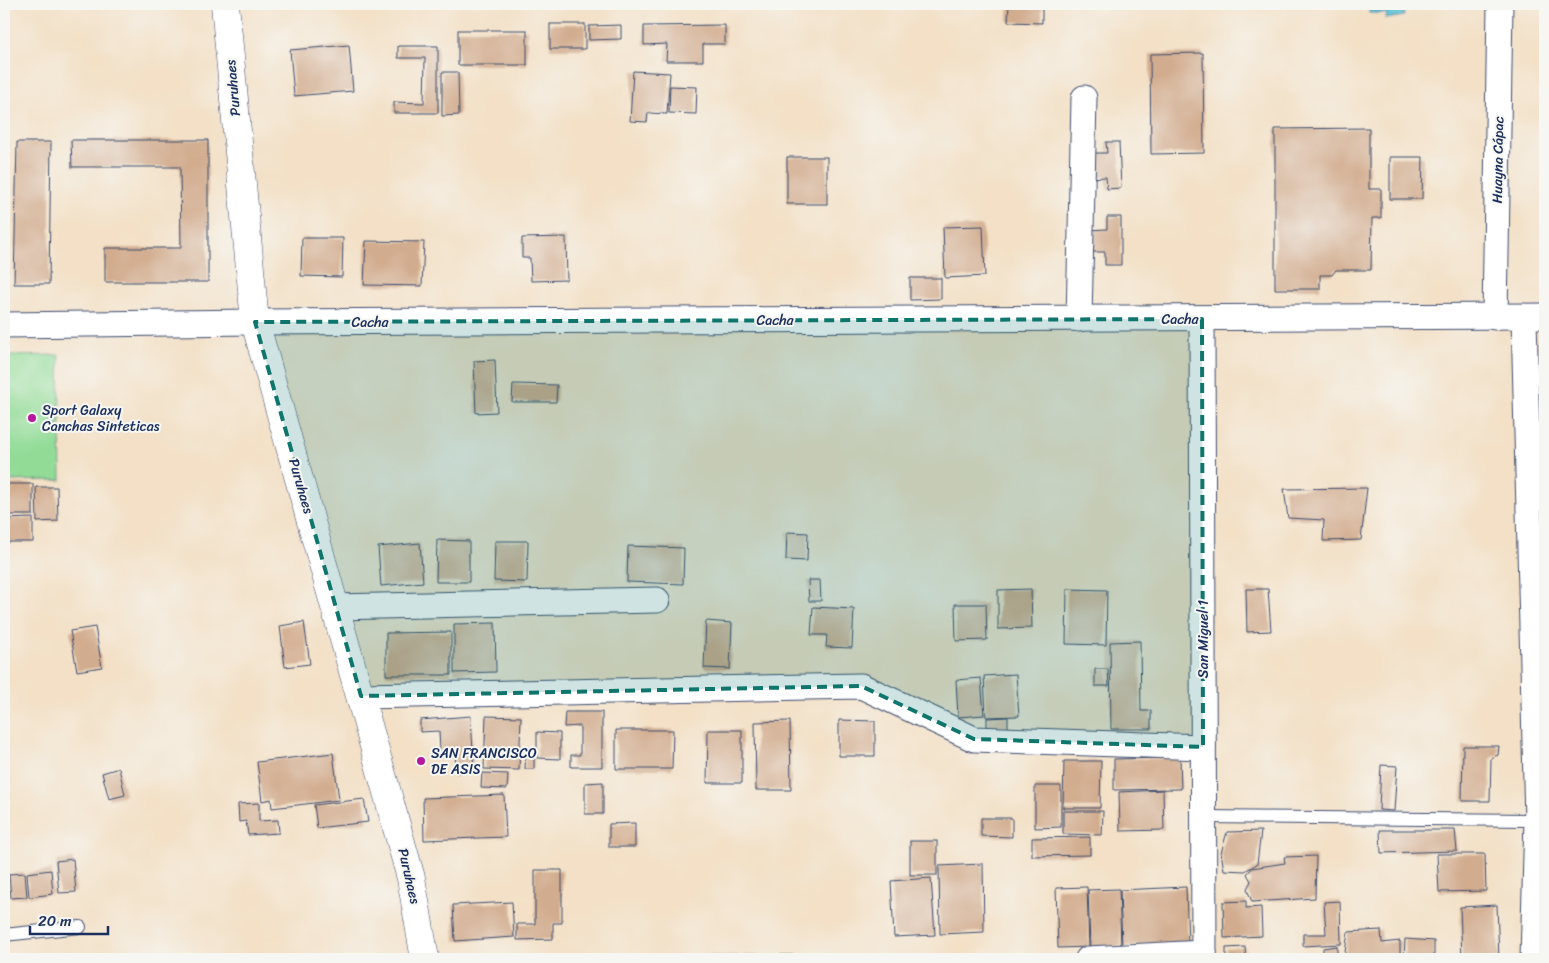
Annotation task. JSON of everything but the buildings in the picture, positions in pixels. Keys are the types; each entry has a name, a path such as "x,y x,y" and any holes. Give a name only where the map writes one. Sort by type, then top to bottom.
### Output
{"street":[{"name":"Puruhaes","path":"225,4 255,322 411,878 425,959"},
{"name":"Huayna Cápac","path":"1495,317 1500,4"},
{"path":"1079,319 1084,98"},
{"name":"Cacha","path":"4,325 255,322 1534,317"},
{"path":"1533,959 1541,820 1534,317"},
{"name":"San Miguel 1","path":"1202,319 1204,956"},
{"path":"336,607 657,600"},
{"path":"361,696 861,686 974,739 1203,747"},
{"path":"1088,959 1204,956"}],"lane":[{"path":"1204,817 1541,820"},
{"path":"4,935 80,927"}],"highlighted area":[{"path":"1202,319 1203,747 974,739 861,686 361,696 255,322"}],"green space":[{"name":"Sport Galaxy Canchas Sinteticas","path":"59,355 61,480 4,481 4,356"}],"water":[{"path":"1369,4 1402,4 1404,16 1385,19 1387,13 1369,13"}],"place":[{"name":"Sport Galaxy Canchas Sinteticas","path":"32,418"},
{"name":"SAN FRANCISCO DE ASIS","path":"421,761"}]}
